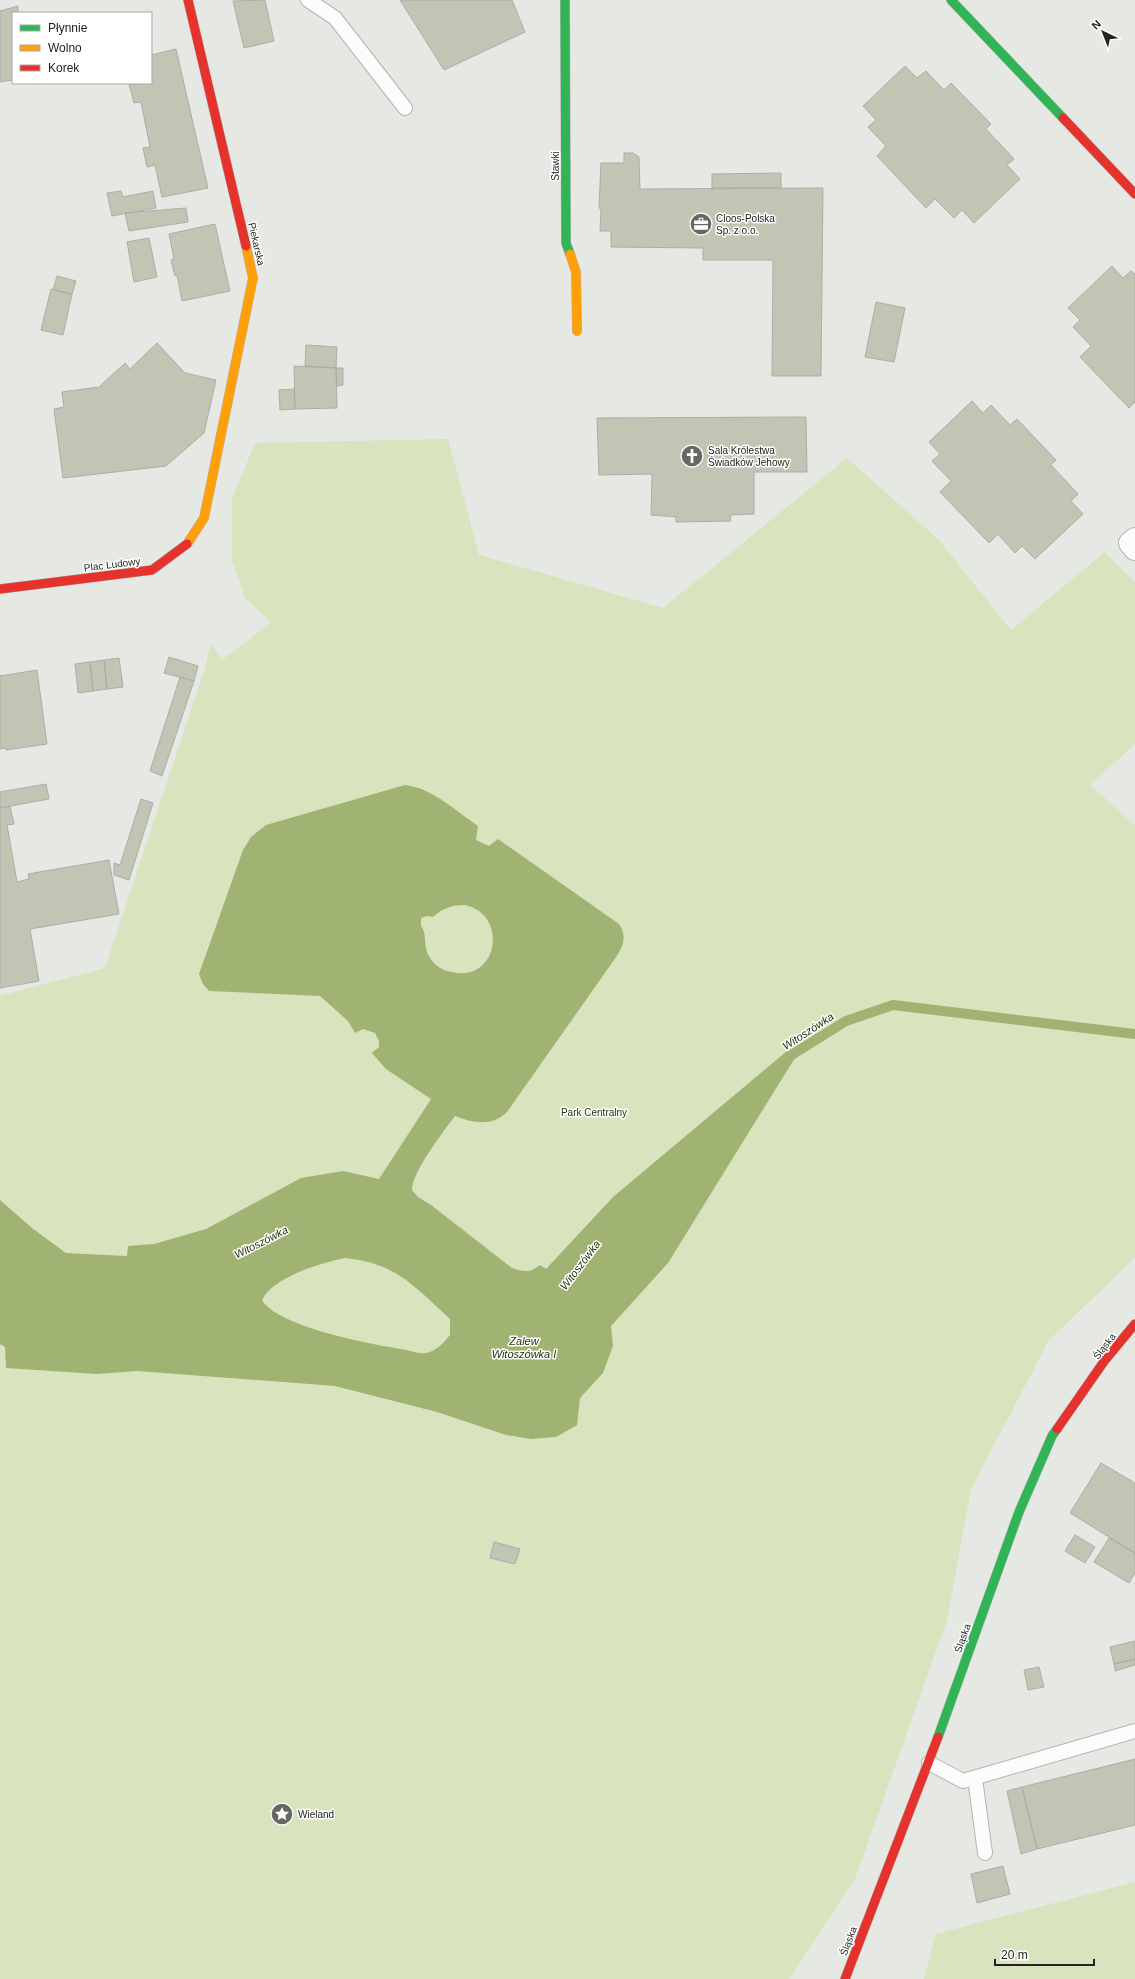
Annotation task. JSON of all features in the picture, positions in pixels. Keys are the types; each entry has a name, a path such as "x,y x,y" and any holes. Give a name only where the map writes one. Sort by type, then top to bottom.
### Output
{"street":[{"name":"Piekarska","path":"188,0 253,278 204,518"},
{"name":"Stawki","path":"566,0 566,243 576,272 577,331"},
{"path":"952,0 1135,194"},
{"name":"Plac Ludowy","path":"0,589 152,570 186,547 204,518"},
{"name":"Śląska","path":"845,1979 929,1763 1019,1512 1052,1436 1106,1360 1135,1324"}],"lane":[{"path":"308,0 335,18 405,108"},
{"path":"929,1763 963,1781 1135,1731"},
{"path":"975,1778 985,1853"}],"green space":[{"name":"Park Centralny","path":"448,439 479,555 663,608 847,458 938,539 1011,630 1105,552 1135,582 1135,744 1090,785 1135,825 1135,1258 1049,1340 971,1489 947,1620 855,1879 789,1979 0,1979 0,996 105,968 204,671 211,643 222,660 271,622 245,598 232,560 232,499 255,443"},
{"path":"1135,1882 1135,1979 924,1979 936,1934"}],"water":[{"name":"Zalew Witoszówka I","path":"405,785 415,787 434,795 478,826 476,840 489,846 498,839 619,924 624,936 621,948 507,1112 501,1117 489,1122 475,1122 455,1116 422,1163 413,1182 412,1190 418,1197 431,1205 512,1268 530,1271 540,1265 546,1269 613,1197 787,1051 793,1054 793,1061 668,1263 611,1326 613,1346 603,1373 580,1398 577,1425 556,1437 531,1439 506,1435 437,1412 335,1386 137,1371 97,1374 6,1368 5,1347 0,1344 0,1200 32,1228 66,1253 127,1256 128,1246 154,1244 206,1229 301,1178 343,1171 379,1179 431,1099 386,1069 372,1053 379,1047 379,1041 375,1033 363,1029 355,1033 348,1021 320,996 209,991 203,984 199,974 243,850 251,837 266,825","holes":["465,905 478,911 487,920 492,932 493,944 489,956 482,965 472,972 451,972 440,968 430,958 421,926 421,918 427,916 433,917 440,911","345,1258 378,1265 403,1278 426,1296 450,1319 450,1335 440,1346 426,1353 404,1350 326,1333 305,1326 271,1310 262,1300 276,1284 287,1278 311,1267"]}],"building":[{"path":"265,0 274,41 244,48 233,1"},
{"path":"400,0 512,0 525,32 444,70"},
{"path":"18,6 18,12 12,12 12,80 0,82 0,11"},
{"path":"176,49 208,188 162,197 155,165 147,167 143,148 150,147 141,102 134,103 129,84 152,84 152,55"},
{"path":"905,66 917,78 926,71 944,90 951,83 991,124 986,129 1014,159 1007,165 1020,179 974,223 962,210 954,218 935,199 926,208 877,156 886,146 868,127 876,120 863,106"},
{"path":"624,153 633,153 639,157 640,189 823,188 821,376 772,376 773,260 703,260 703,248 611,247 611,231 600,231 601,209 599,208 601,163 624,163"},
{"path":"781,173 781,188 712,188 712,174"},
{"path":"121,191 123,197 153,191 156,208 112,216 107,193"},
{"path":"186,208 188,222 129,231 125,213"},
{"path":"215,224 230,291 182,301 177,275 175,276 171,260 174,259 169,234"},
{"path":"149,238 157,277 134,282 127,242"},
{"path":"1112,266 1123,278 1131,271 1135,274 1135,402 1129,408 1080,357 1091,346 1073,327 1080,320 1068,308"},
{"path":"57,276 76,281 72,294 53,290"},
{"path":"51,289 72,294 63,335 41,330"},
{"path":"876,302 905,308 894,362 865,357"},
{"path":"157,343 185,373 216,380 204,433 166,466 63,478 54,409 64,407 62,392 99,387 125,363 130,369"},
{"path":"306,345 337,347 336,368 305,366"},
{"path":"294,366 336,368 337,408 295,409"},
{"path":"336,368 343,368 343,385 337,386"},
{"path":"294,389 295,409 280,410 279,390"},
{"path":"972,401 983,413 991,405 1010,425 1017,419 1056,460 1051,465 1078,494 1071,501 1083,514 1035,559 1022,546 1015,553 998,534 989,543 940,492 951,481 932,461 940,454 929,442"},
{"path":"806,417 807,472 754,472 754,514 730,515 731,521 676,522 676,517 651,515 652,474 599,475 597,418"},
{"path":"169,657 198,666 194,681 164,673"},
{"path":"119,658 123,687 107,689 104,660"},
{"path":"104,660 107,689 93,691 90,662"},
{"path":"90,662 93,691 78,693 75,664"},
{"path":"37,670 47,744 6,750 6,748 0,749 0,676"},
{"path":"180,677 194,681 162,776 150,771"},
{"path":"46,784 49,799 0,808 0,792"},
{"path":"141,799 153,803 129,880 114,875 114,863 120,865"},
{"path":"10,806 14,824 7,825 17,882 29,879 28,874 109,860 119,914 30,929 39,981 0,988 0,808"},
{"path":"1101,1463 1135,1483 1135,1553 1070,1513"},
{"path":"1075,1535 1095,1547 1085,1563 1065,1551"},
{"path":"1109,1538 1135,1553 1135,1573 1129,1583 1094,1562"},
{"path":"494,1542 520,1549 515,1564 490,1558"},
{"path":"1135,1641 1135,1659 1114,1664 1110,1647"},
{"path":"1135,1659 1135,1665 1115,1671 1114,1664"},
{"path":"1039,1667 1044,1687 1028,1690 1024,1670"},
{"path":"1135,1759 1135,1825 1037,1849 1022,1787"},
{"path":"1022,1787 1037,1849 1021,1854 1007,1791"},
{"path":"1003,1866 1010,1894 977,1903 971,1874"}],"waterway":[{"name":"Witoszówka","path":"783,1063 793,1054 846,1021 893,1005 1135,1034"}],"traffic: fast":[{"path":"565,0 566,243 570,254"},
{"path":"951,0 1063,118"},
{"path":"938,1737 1019,1512 1052,1436 1057,1429"}],"traffic: slow":[{"path":"187,544 204,518 253,278 246,246"},
{"path":"570,254 576,272 577,331"}],"traffic: jam":[{"path":"188,0 246,246"},
{"path":"1063,118 1135,194"},
{"path":"0,589 152,570 187,544"},
{"path":"1057,1429 1105,1360 1135,1324"},
{"path":"845,1979 938,1737"}],"place":[{"name":"Cloos-Polska Sp. z o.o.","path":"701,224"},
{"name":"Sala Królestwa Świadków Jehowy","path":"692,456"},
{"name":"Wieland","path":"282,1814"}]}
